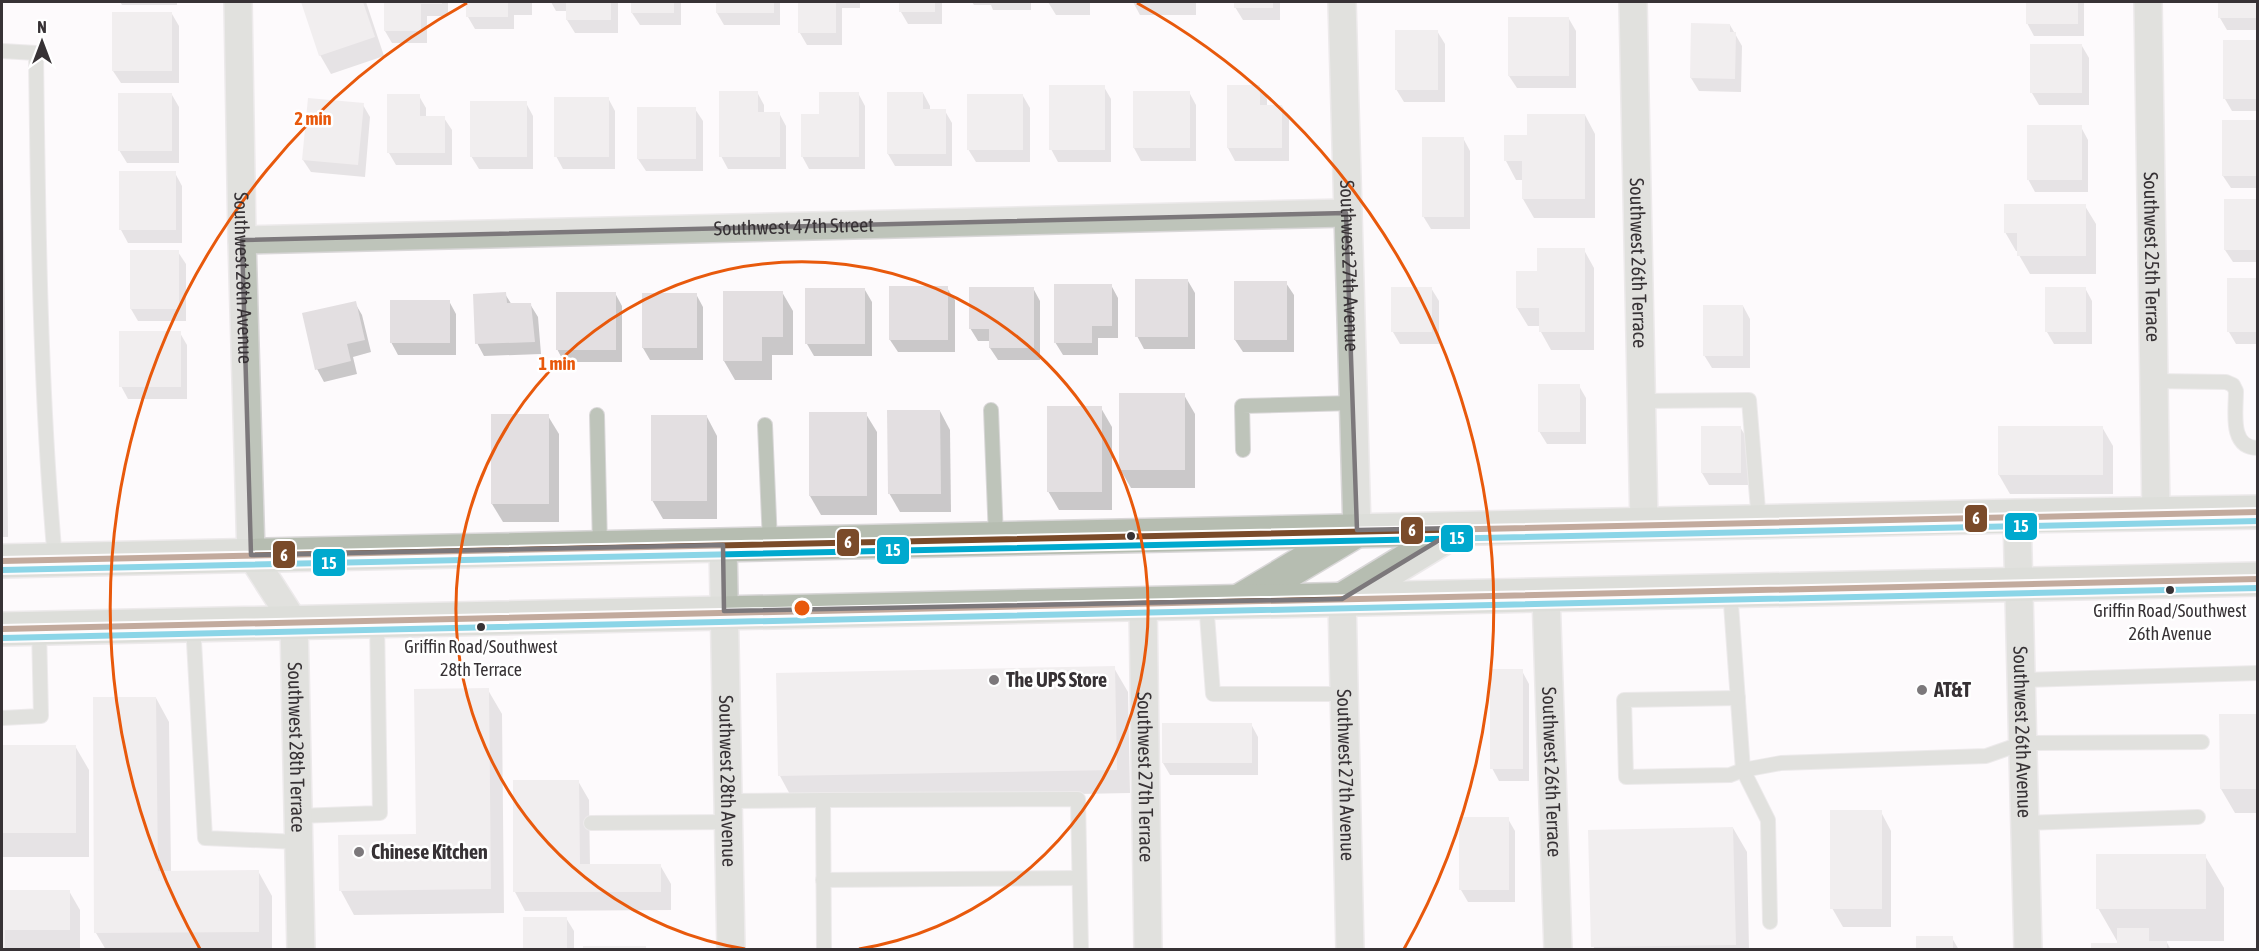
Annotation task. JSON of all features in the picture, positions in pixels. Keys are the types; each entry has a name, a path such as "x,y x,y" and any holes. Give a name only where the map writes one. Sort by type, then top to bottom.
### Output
{"main road":[{"path":"2,561 2258,512"},
{"path":"1342,600 1460,528"},
{"path":"1240,601 1357,530"},
{"path":"2,629 2258,579"}],"street":[{"name":"Southwest 28th Avenue","path":"238,2 251,555"},
{"name":"Southwest 27th Avenue","path":"1342,2 1346,213 1357,530"},
{"name":"Southwest 26th Terrace","path":"1633,2 1644,524"},
{"name":"Southwest 25th Terrace","path":"2148,2 2156,514"},
{"name":"Southwest 47th Street","path":"242,240 1346,213"},
{"name":"Southwest 26th Avenue","path":"2017,516 2028,950"},
{"name":"Southwest 28th Avenue","path":"723,545 731,950"},
{"path":"251,555 294,622"},
{"name":"Southwest 26th Terrace","path":"1546,595 1558,950"},
{"name":"Southwest 27th Avenue","path":"1342,600 1350,950"},
{"name":"Southwest 27th Terrace","path":"1143,603 1148,950"},
{"name":"Southwest 28th Terrace","path":"294,622 301,950"}],"lane":[{"path":"2,51 36,53 37,182 45,437 55,560"},
{"path":"2154,381 2226,382 2233,385 2236,392 2237,437 2242,445 2258,448"},
{"path":"1641,401 1749,400 1759,522"},
{"path":"1243,450 1242,406 1353,404"},
{"path":"992,410 996,538"},
{"path":"597,416 600,547"},
{"path":"765,424 770,543"},
{"path":"1730,590 1743,770 1768,820 1770,922"},
{"path":"1206,602 1213,694 1344,694"},
{"path":"193,624 205,838 299,829 380,813 377,620"},
{"path":"2,717 41,716 39,628"},
{"path":"2021,680 2258,673"},
{"path":"1738,698 1624,700 1626,777 1730,775 1743,770 1781,763 1986,756 2023,743 2202,742"},
{"path":"591,823 729,812 824,800 1078,799 1081,950"},
{"path":"824,800 824,950"},
{"path":"2025,823 2198,817"},
{"path":"824,880 1079,878"}],"highlighted area":[{"path":"1346,213 1357,530 1459,528 1342,599 724,611 723,545 251,555 242,240"}],"building":[{"path":"301,2 363,2 375,37 319,56"},
{"path":"384,2 442,2 442,4 421,4 421,31 384,31"},
{"path":"466,2 508,2 508,17 466,17"},
{"path":"566,2 611,2 611,20 566,20"},
{"path":"631,2 674,2 674,13 631,13"},
{"path":"716,2 774,2 774,13 716,13"},
{"path":"798,2 836,2 836,33 798,33"},
{"path":"899,2 935,2 935,12 899,12"},
{"path":"1234,2 1273,2 1273,8 1234,8"},
{"path":"2026,2 2078,2 2078,24 2026,24"},
{"path":"2218,2 2258,2 2258,18 2218,18"},
{"path":"112,12 172,12 172,71 112,71"},
{"path":"1508,17 1569,17 1569,76 1508,76"},
{"path":"1691,23 1730,24 1730,32 1736,32 1735,79 1690,78"},
{"path":"1395,30 1438,30 1438,90 1395,90"},
{"path":"2223,40 2258,40 2258,99 2223,99"},
{"path":"2030,44 2082,44 2082,93 2030,93"},
{"path":"1049,85 1105,85 1105,150 1049,150"},
{"path":"1227,85 1260,85 1260,105 1282,105 1282,148 1227,148"},
{"path":"719,91 758,91 758,112 780,112 780,157 719,157"},
{"path":"1133,91 1190,91 1190,148 1133,148"},
{"path":"819,92 859,92 859,157 801,157 801,114 819,114"},
{"path":"887,92 923,92 923,109 946,109 946,154 887,154"},
{"path":"118,93 172,93 172,151 118,151"},
{"path":"387,94 420,94 420,116 445,116 445,153 387,153"},
{"path":"967,94 1023,94 1023,150 967,150"},
{"path":"554,97 609,97 609,157 554,157"},
{"path":"308,98 364,103 358,165 302,160"},
{"path":"470,101 527,101 527,157 470,157"},
{"path":"637,107 696,107 696,159 637,159"},
{"path":"1527,114 1585,114 1585,199 1522,199 1522,161 1504,161 1504,135 1527,135"},
{"path":"2222,120 2258,120 2258,176 2222,176"},
{"path":"2027,125 2082,125 2082,180 2027,180"},
{"path":"1422,137 1464,137 1464,217 1422,217"},
{"path":"119,171 176,171 176,230 119,230"},
{"path":"2224,199 2258,199 2258,250 2224,250"},
{"path":"2004,204 2086,204 2086,256 2017,256 2017,233 2004,233"},
{"path":"1537,248 1585,248 1585,332 1539,332 1539,308 1516,308 1516,271 1537,271"},
{"path":"130,250 179,250 179,309 130,309"},
{"path":"2227,278 2258,278 2258,332 2227,332"},
{"path":"1135,279 1188,279 1188,337 1135,337"},
{"path":"1234,281 1287,281 1287,340 1234,340"},
{"path":"1054,284 1112,284 1112,326 1092,326 1092,343 1054,343"},
{"path":"889,286 948,286 948,340 889,340"},
{"path":"969,287 1034,287 1034,348 989,348 989,329 969,329"},
{"path":"1391,287 1432,287 1432,332 1391,332"},
{"path":"2045,287 2086,287 2086,332 2045,332"},
{"path":"805,288 865,288 865,344 805,344"},
{"path":"723,291 783,291 783,337 762,337 762,361 723,361"},
{"path":"506,292 507,303 531,303 535,342 475,344 473,294"},
{"path":"556,292 616,292 616,350 556,350"},
{"path":"642,293 697,293 697,348 642,348"},
{"path":"390,300 450,300 450,343 390,343"},
{"path":"356,301 365,340 347,344 351,361 315,370 302,313"},
{"path":"1703,305 1743,305 1743,356 1703,356"},
{"path":"119,331 181,331 181,387 119,387"},
{"path":"1538,384 1580,384 1580,432 1538,432"},
{"path":"1119,393 1185,393 1185,470 1119,470"},
{"path":"1047,406 1102,406 1102,492 1047,492"},
{"path":"887,410 940,410 941,494 888,494"},
{"path":"809,412 867,412 867,496 809,496"},
{"path":"491,414 549,414 549,504 491,504"},
{"path":"651,415 707,415 707,501 651,501"},
{"path":"1701,426 1741,426 1741,473 1701,473"},
{"path":"1998,426 2103,426 2103,475 1998,475"},
{"path":"1115,666 1117,770 778,776 776,673"},
{"path":"1490,669 1523,669 1523,769 1490,769"},
{"path":"489,688 491,889 339,891 338,835 416,834 414,689"},
{"path":"93,697 156,697 158,871 259,870 259,932 94,933"},
{"path":"2219,714 2258,714 2258,789 2220,789"},
{"path":"1162,723 1252,723 1252,763 1162,763"},
{"path":"2,745 76,745 76,833 2,833"},
{"path":"513,780 579,780 580,864 661,864 661,892 513,892"},
{"path":"1830,810 1882,810 1882,909 1830,909"},
{"path":"1459,817 1509,817 1509,890 1459,890"},
{"path":"1733,827 1736,945 1591,947 1588,830"},
{"path":"2096,854 2206,854 2206,909 2096,909"},
{"path":"2,890 70,890 70,930 5,930 5,950 2,950"},
{"path":"523,917 567,917 567,950 523,950"},
{"path":"2117,928 2149,928 2149,941 2167,941 2167,950 2091,950 2091,943 2117,943"},
{"path":"1916,936 1953,936 1953,950 1916,950"},
{"path":"583,946 646,946 646,950 583,950"}],"transit line":[{"name":"6","path":"2,561 2258,512"},
{"name":"15","path":"2,570 2258,521"},
{"name":"6","path":"2,629 2258,579"},
{"name":"15","path":"2,638 2258,588"}],"place":[{"name":"Griffin Road/Southwest 26th Avenue","path":"2170,590"},
{"name":"Griffin Road/Southwest 28th Terrace","path":"481,627"},
{"name":"The UPS Store","path":"994,680"},
{"name":"AT&T","path":"1922,690"},
{"name":"Chinese Kitchen","path":"359,852"}]}
